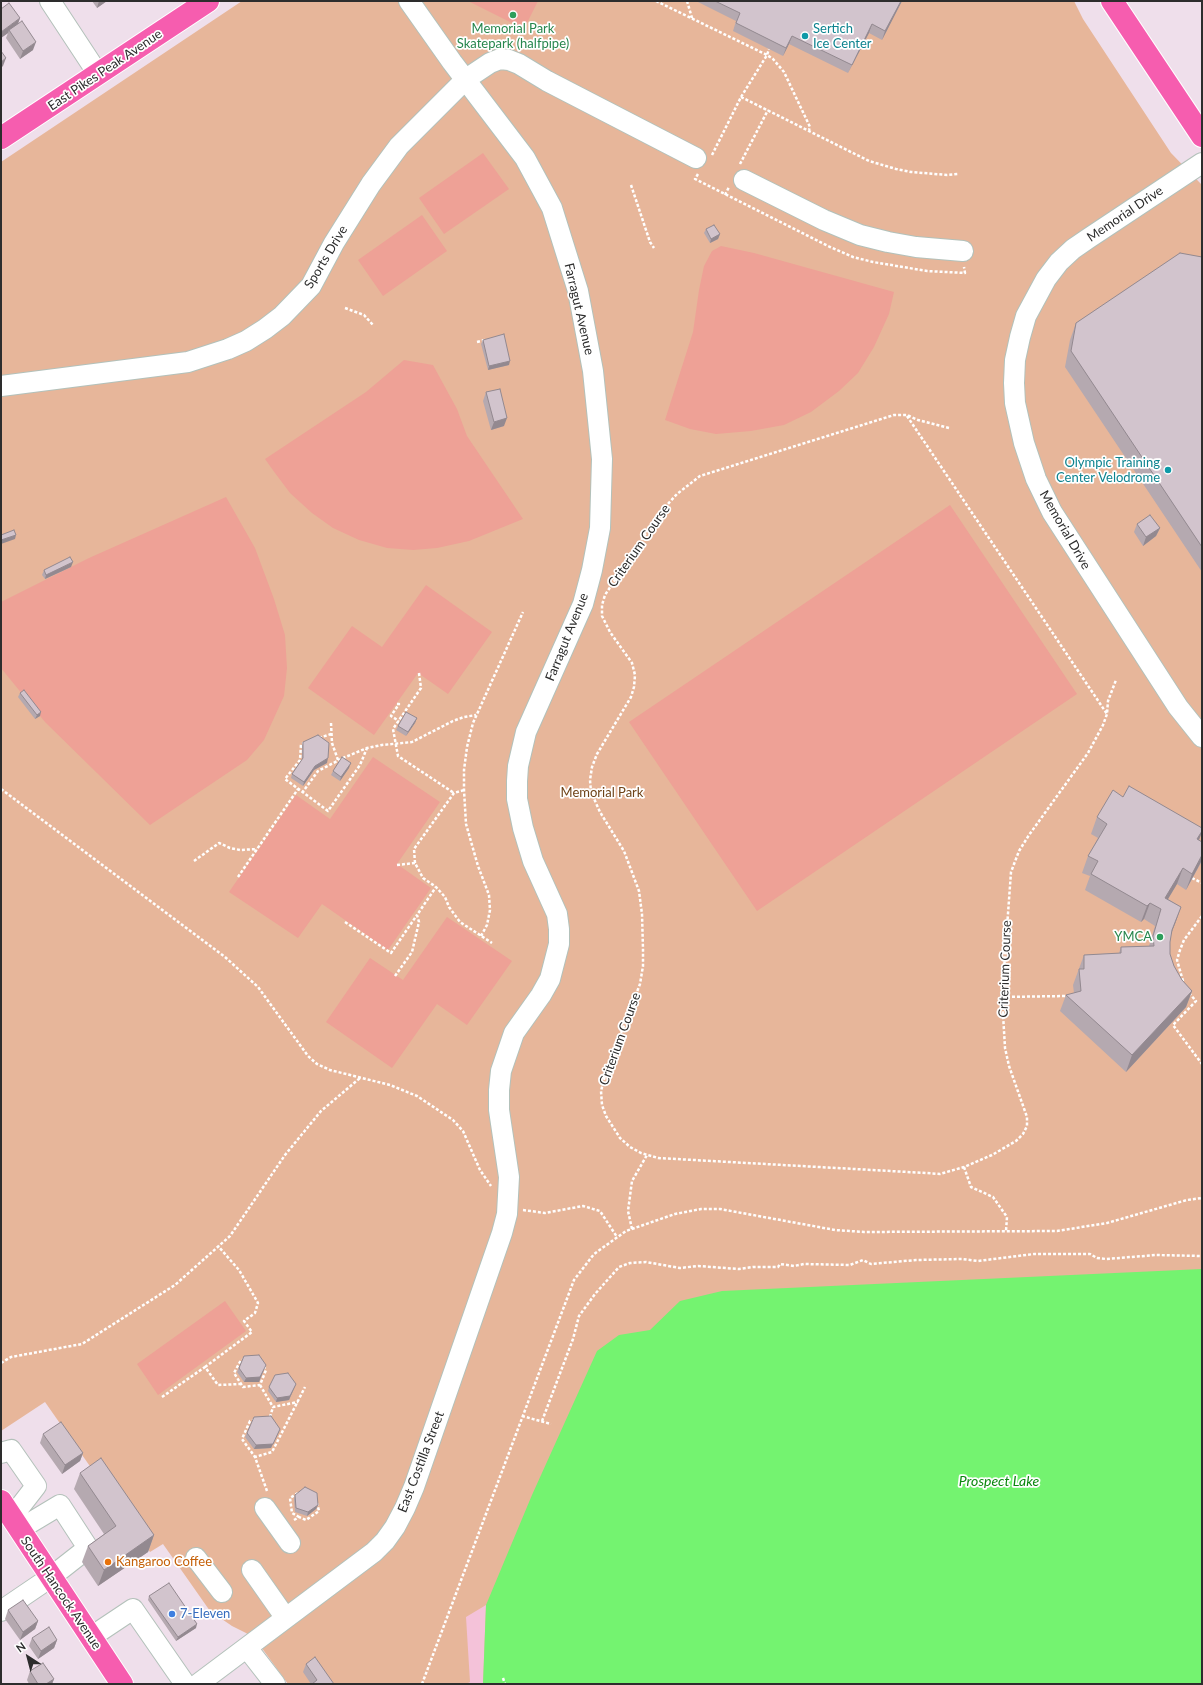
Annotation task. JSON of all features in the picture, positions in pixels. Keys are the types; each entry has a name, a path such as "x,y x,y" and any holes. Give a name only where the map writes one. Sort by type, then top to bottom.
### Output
{"main road":[{"name":"East Pikes Peak Avenue","path":"1,138 208,1"},
{"path":"1112,1 1202,136"},
{"name":"South Hancock Avenue","path":"11,1516 122,1684"}],"street":[{"path":"50,1 98,74"},
{"name":"Farragut Avenue","path":"409,1 525,158 552,208 578,291 586,329 594,370 602,460 600,528 587,590 570,636 526,732 518,766 517,799 523,828 533,861 557,914 559,929 556,960 550,980 514,1033 501,1071 499,1110 509,1177"},
{"name":"Sports Drive","path":"1,386 188,362 228,349 265,329 287,311 311,286 334,243 371,184 399,146 466,79 490,62 500,59 510,60 519,64 547,81 696,158"},
{"name":"Memorial Drive","path":"1202,163 1088,238 1059,262 1046,279 1026,316 1015,360 1014,383 1015,403 1024,443 1036,479 1052,512 1174,701 1202,737"},
{"path":"738,177 824,220 860,235 916,247 963,251"},
{"name":"East Costilla Street","path":"198,1684 247,1648 285,1617 374,1552 385,1541 398,1521 414,1487 502,1233 509,1199 509,1177"},
{"path":"1,1453 11,1450 36,1486 11,1516"},
{"path":"267,1503 285,1536"},
{"path":"1,1611 51,1577 88,1548 60,1505 11,1516"},
{"path":"196,1558 222,1592"},
{"path":"252,1570 285,1617"},
{"path":"91,1637 133,1609 185,1684"},
{"path":"247,1648 275,1684"}],"path":[{"path":"656,1 767,55 779,64 810,127 809,130"},
{"path":"687,1 693,19"},
{"path":"741,97 869,161 896,169 929,174 958,174"},
{"path":"725,195 738,177 768,110"},
{"path":"630,185 650,242 654,248"},
{"path":"345,308 364,315 373,325"},
{"path":"477,342 489,339"},
{"path":"907,415 1107,714"},
{"name":"Criterium Course","path":"949,428 918,420 907,415 882,417 700,476 677,494 657,516 611,584 606,594 602,605 602,616 610,632 632,663 635,675 631,697 597,754 592,767 590,780 591,792 600,812 624,851 639,891 642,914 643,949 643,966 640,984 606,1072 601,1092 602,1105 606,1116 612,1128 620,1138 630,1147 647,1155 658,1158 926,1174 940,1174 964,1168 992,1155 1016,1141 1023,1134 1027,1126 1024,1107 1009,1066 1005,1048 1002,997 1009,884 1014,862 1029,835 1088,753 1103,725 1107,714 1108,701 1116,680"},
{"path":"481,936 487,925 490,910 489,894 478,866 466,824 464,790 467,747 476,715 523,612"},
{"path":"419,673 421,688 393,729 398,756 454,793"},
{"path":"397,704 400,704 391,716 399,721"},
{"path":"302,793 318,771 338,760 367,748 412,742 453,721 476,715"},
{"path":"331,723 332,743 338,760"},
{"path":"316,739 332,734"},
{"path":"309,742 301,744 300,760 286,779 302,793 328,810 360,764 367,748"},
{"path":"1,789 225,957 258,987 308,1056 318,1064 330,1070 390,1085 417,1096 453,1120 463,1132 480,1170 490,1185 500,1196 509,1199 521,1210 545,1212 583,1206 600,1211 617,1237"},
{"path":"238,877 298,789"},
{"path":"464,790 454,793 414,849 415,863 423,878 436,887 445,897 449,907 460,922 492,943"},
{"path":"194,861 219,843 230,848 240,850 257,848"},
{"path":"397,864 415,863"},
{"path":"1192,878 1202,884"},
{"path":"345,922 391,953 436,887"},
{"path":"395,976 412,952 419,922 417,915"},
{"path":"1183,983 1177,960 1184,940 1202,916"},
{"path":"1186,988 1196,1001 1173,1025 1202,1064"},
{"path":"1002,997 1065,996"},
{"path":"1,1363 11,1357 82,1344 175,1285 230,1236 285,1155 321,1111 360,1078"},
{"path":"632,1229 628,1211 632,1181 647,1155"},
{"path":"964,1168 970,1186 993,1197 1007,1217 1006,1231"},
{"path":"422,1684 574,1280 594,1254 617,1237 632,1229 675,1214 720,1209 835,1230 864,1232 1057,1231 1107,1223 1187,1200 1202,1198"},
{"path":"162,1397 252,1332 244,1321 255,1313 258,1303 239,1270 218,1246"},
{"path":"542,1421 573,1339 579,1316 619,1267 630,1263 646,1262 680,1268 698,1266 739,1269 753,1267 778,1267 780,1264 794,1266 804,1264 850,1265 862,1260 871,1264 916,1260 962,1259 978,1261 1034,1254 1090,1254 1106,1259 1156,1255 1202,1256"},
{"path":"258,1358 266,1370 260,1385 243,1387 234,1373 241,1360 258,1358"},
{"path":"205,1367 218,1385 241,1384"},
{"path":"260,1385 273,1406 270,1418"},
{"path":"255,1457 272,1452 283,1433 305,1387"},
{"path":"273,1406 298,1402"},
{"path":"522,1416 551,1424"},
{"path":"263,1419 270,1418"},
{"path":"270,1418 274,1423"},
{"path":"256,1420 250,1421 242,1439 255,1457 267,1503"},
{"path":"279,1428 283,1433"},
{"path":"302,1489 290,1498 292,1513 306,1520 318,1511 316,1495"},
{"path":"285,1536 299,1517"},
{"path":"503,1678 505,1684"}],"green space":[{"name":"Memorial Park","path":"242,1 1074,1 1083,19 1171,153 1202,185 1202,1684 288,1684 256,1640 210,1611 163,1544 150,1552 45,1402 1,1431 1,162"}],"sand":[{"path":"486,1605 483,1684 466,1684 470,1682 466,1617"}],"shaded area":[{"name":"Memorial Park Skatepark (halfpipe)","path":"468,1 538,1 524,29"},
{"path":"483,153 509,189 444,234 419,198"},
{"path":"422,215 447,251 383,296 358,260"},
{"path":"721,246 754,253 894,292 889,314 874,347 858,373 839,391 811,412 784,425 751,431 716,434 690,429 665,420 693,332 704,266 712,251"},
{"path":"404,360 433,365 457,409 467,436 523,519 469,541 437,548 413,550 387,548 359,540 333,528 312,513 290,493 275,473 265,459 366,392"},
{"path":"226,497 255,548 274,599 285,635 287,668 284,696 264,740 247,760 150,825 45,722 1,668 1,602 89,558"},
{"path":"950,505 1077,694 757,911 629,722"},
{"path":"426,585 492,632 448,694 418,673 374,735 308,688 352,626 382,647"},
{"path":"373,757 440,802 397,864 431,888 388,950 322,904 298,938 229,892 296,795 330,819"},
{"path":"447,917 512,961 467,1025 437,1004 392,1068 326,1022 370,958 403,980"},
{"path":"225,1301 246,1331 158,1395 137,1364"}],"water":[{"name":"Prospect Lake","path":"1202,1269 1202,1684 483,1684 486,1605 532,1495 597,1351 619,1335 650,1330 680,1301 722,1291"}],"building":[{"name":"Sertich Ice Center","path":"715,1 901,1 885,31 872,24 852,65 792,36 786,48 736,23 740,13"},
{"path":"9,3 20,18 1,32 1,9"},
{"path":"22,21 36,42 23,51 9,30"},
{"path":"1,51 6,58 1,62"},
{"path":"714,225 720,234 711,239 706,229"},
{"name":"Olympic Training Center Velodrome","path":"1180,253 1202,257 1202,547 1071,351 1076,323"},
{"path":"504,334 510,361 489,366 483,340"},
{"path":"500,389 507,418 494,422 486,392"},
{"path":"1150,515 1160,528 1146,537 1137,524"},
{"path":"14,530 16,535 1,540 1,535"},
{"path":"70,557 73,562 46,575 44,570"},
{"path":"24,690 41,712 37,715 20,693"},
{"path":"406,712 417,718 408,732 398,726"},
{"path":"318,735 329,743 328,758 315,766 304,782 292,774 303,758 303,742"},
{"path":"342,757 351,763 341,777 333,771"},
{"name":"YMCA","path":"1129,786 1202,828 1202,831 1197,839 1202,842 1202,855 1192,874 1183,868 1165,898 1181,907 1172,930 1170,954 1174,966 1182,980 1192,991 1132,1055 1066,995 1081,991 1079,969 1084,969 1084,955 1121,953 1121,947 1154,946 1153,936 1161,909 1150,903 1147,906 1091,874 1098,861 1088,856 1107,824 1097,817 1113,790 1123,797"},
{"path":"259,1355 266,1365 260,1377 246,1378 239,1368 244,1356"},
{"path":"288,1373 296,1384 290,1396 277,1398 269,1387 275,1375"},
{"path":"271,1416 280,1429 273,1444 256,1445 247,1433 254,1417"},
{"path":"61,1422 83,1453 65,1465 43,1434"},
{"path":"101,1458 154,1535 104,1570 88,1546 116,1526 80,1473"},
{"path":"305,1487 317,1493 318,1505 308,1512 296,1508 295,1495"},
{"name":"7-Eleven","path":"169,1583 197,1624 178,1637 149,1596"},
{"path":"23,1600 38,1621 23,1632 8,1610"},
{"path":"49,1627 57,1640 41,1651 32,1638"},
{"path":"315,1657 334,1684 312,1684 317,1680 306,1664"},
{"path":"43,1663 54,1679 46,1684 38,1684 30,1671"}],"place":[{"name":"Memorial Park Skatepark (halfpipe)","path":"513,15"},
{"name":"Sertich Ice Center","path":"805,36"},
{"name":"Olympic Training Center Velodrome","path":"1168,470"},
{"name":"YMCA","path":"1160,937"},
{"name":"Kangaroo Coffee","path":"108,1562"},
{"name":"7-Eleven","path":"172,1614"}]}
